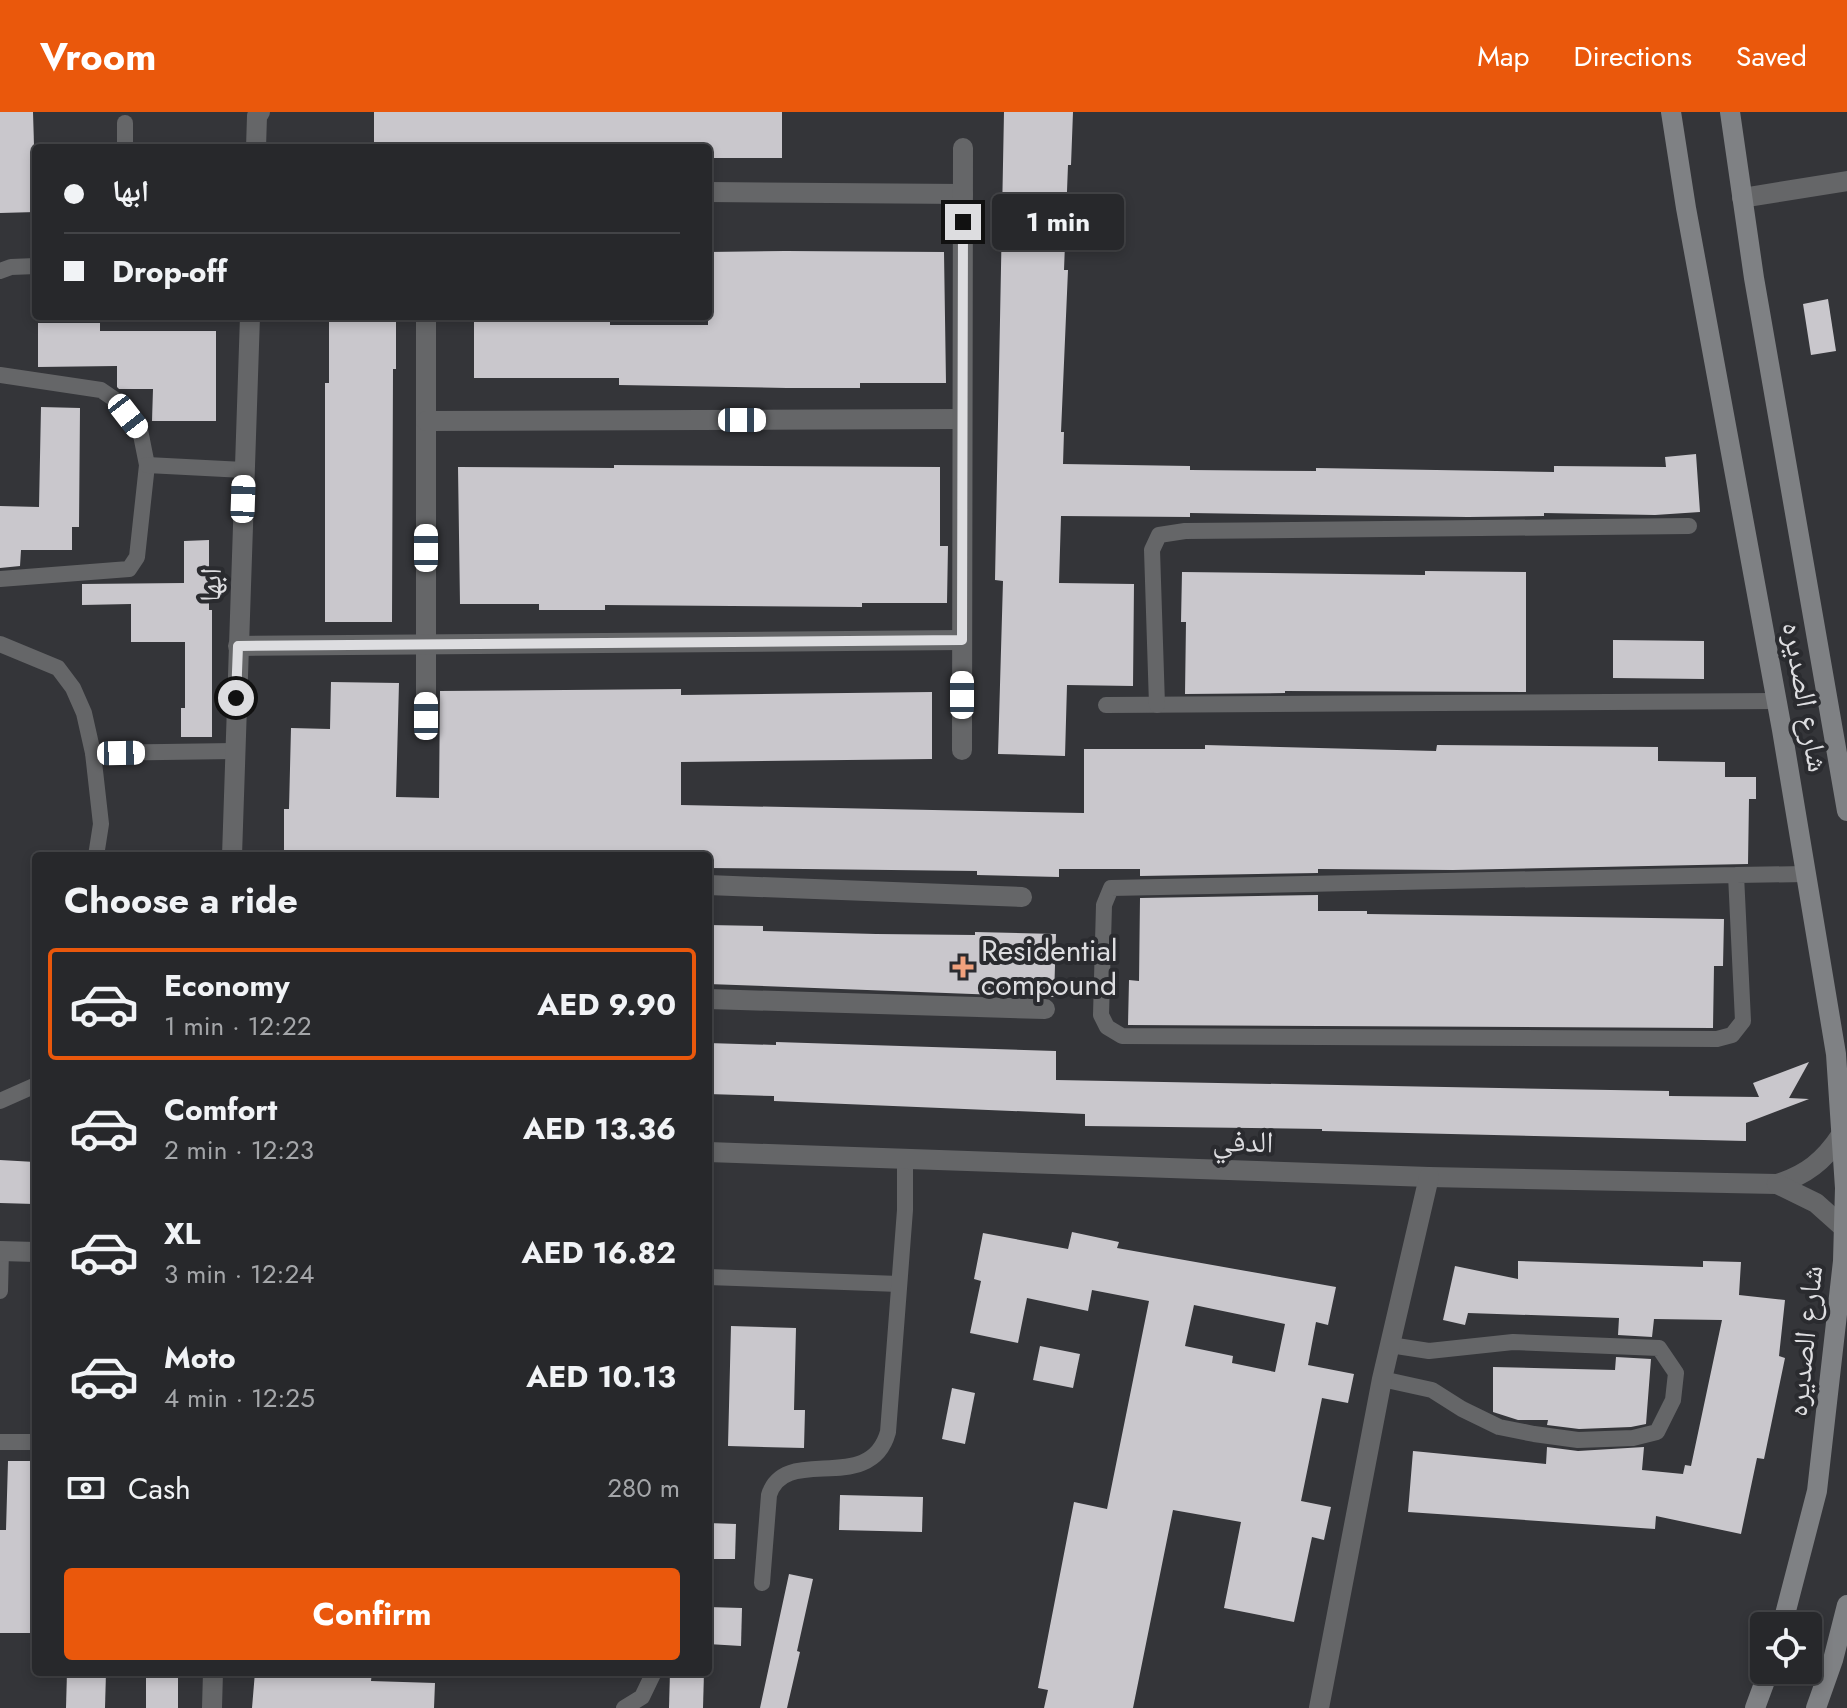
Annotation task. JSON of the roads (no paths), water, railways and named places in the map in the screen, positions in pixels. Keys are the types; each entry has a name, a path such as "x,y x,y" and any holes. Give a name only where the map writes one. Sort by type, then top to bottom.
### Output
{"main road":[{"name":"شارع الصديره","path":"1671,112 1777,701 1836,1054 1845,1188 1843,1261 1817,1491 1786,1612"},
{"name":"شارع الصديره","path":"1730,112 1756,294 1847,811"},
{"path":"1816,1708 1833,1660 1847,1605"},
{"path":"1755,1708 1764,1684"}],"street":[{"path":"256,144 257,113"},
{"path":"962,750 963,148"},
{"path":"1742,198 1847,181"},
{"path":"712,192 963,194"},
{"name":"ابها","path":"232,852 250,320"},
{"path":"426,320 426,716"},
{"path":"426,421 962,419"},
{"path":"238,646 962,640"},
{"path":"712,885 1022,897"},
{"path":"712,999 1045,1009"},
{"name":"الدفي","path":"712,1152 1429,1177 1777,1184 1806,1173 1818,1164 1841,1135"},
{"path":"1319,1708 1382,1379 1429,1177"},
{"name":"الدفي","path":"1777,1184 1816,1203 1844,1228"},
{"path":"0,1251 32,1252"},
{"path":"212,1708 213,1676"}],"lane":[{"path":"125,123 125,144"},
{"path":"0,271 32,266"},
{"path":"0,375 101,390 117,401 140,430 147,465 137,557 129,569 0,579"},
{"path":"147,465 244,470"},
{"path":"1157,705 1152,550 1159,535 1185,531 1689,526"},
{"path":"0,644 58,668 73,688 84,713 93,753 101,824 97,852"},
{"path":"1106,705 1777,701"},
{"path":"93,753 234,751"},
{"path":"1736,875 1743,1021 1732,1035 1717,1039 1122,1036 1107,1027 1101,1015 1104,905 1111,888 1736,875 1806,874"},
{"path":"0,1101 32,1087"},
{"path":"762,1583 772,1485 788,1473 863,1464 884,1447 888,1432 905,1210 905,1160"},
{"path":"0,1251 0,1291"},
{"path":"712,1277 899,1284"},
{"path":"1382,1379 1432,1390 1499,1427 1578,1440 1633,1438 1657,1432 1673,1400 1676,1373 1659,1348 1513,1342 1429,1351 1390,1345"},
{"path":"0,1442 32,1442"},
{"path":"624,1708 642,1697 652,1676"}],"place":[{"name":"Residential compound","path":"963,967"}]}
